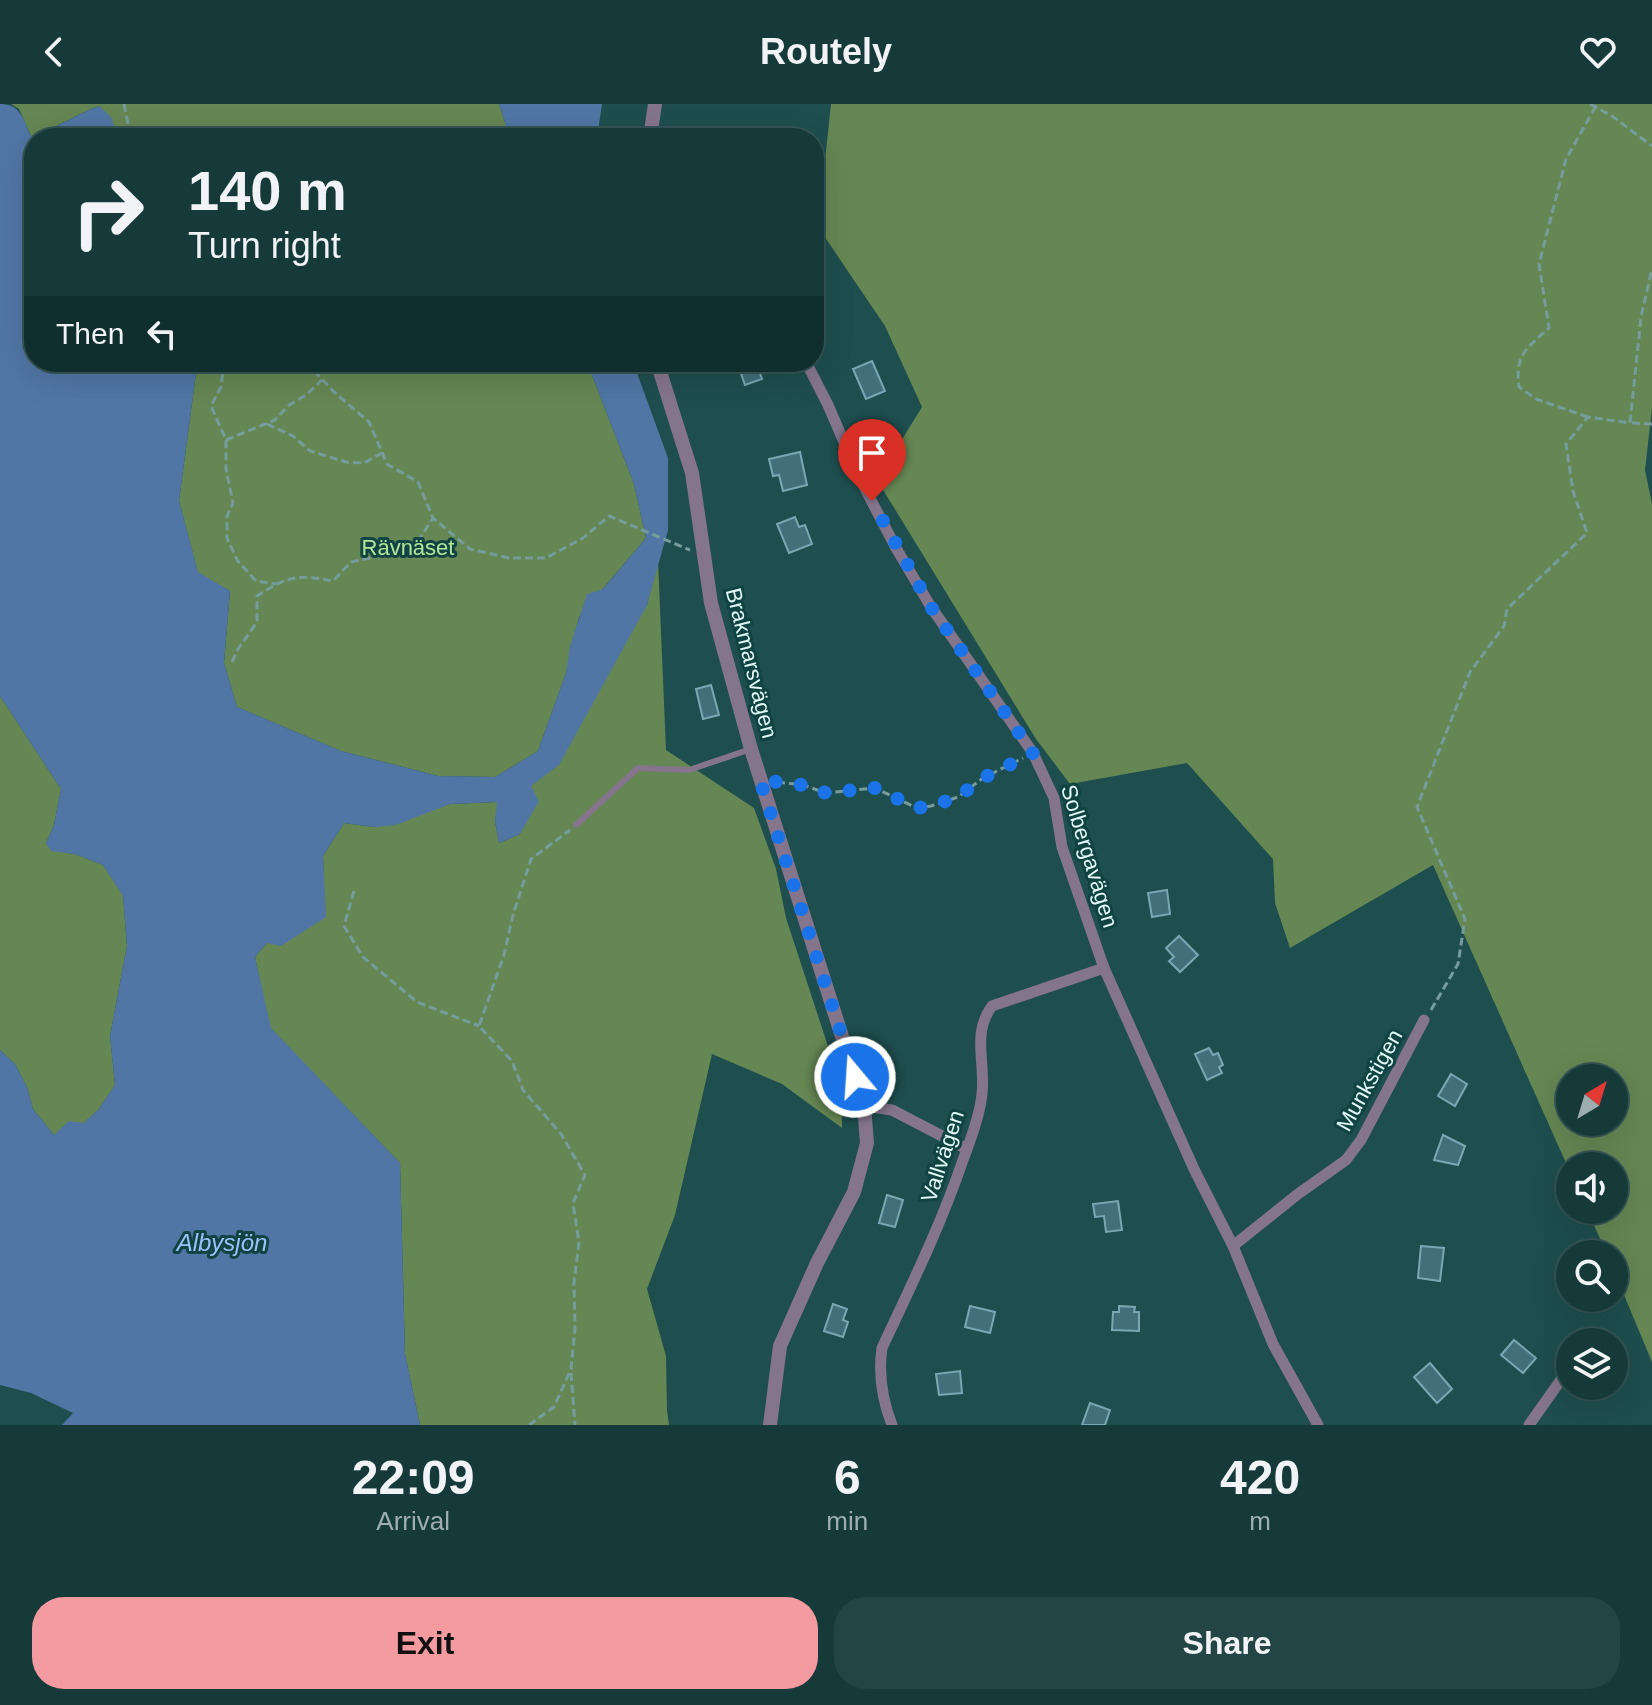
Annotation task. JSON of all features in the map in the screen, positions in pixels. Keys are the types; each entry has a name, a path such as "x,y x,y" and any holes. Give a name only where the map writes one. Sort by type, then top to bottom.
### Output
{"street":[{"path":"655,104 655,128"},
{"name":"Brakmarsvägen","path":"660,372 692,473 711,603 751,749 864,1106 867,1143 854,1192 817,1263 780,1346 770,1425"},
{"name":"Solbergavägen","path":"811,372 859,477 896,548 931,607 1033,753 1054,798 1062,847 1104,968 1194,1169 1233,1246 1273,1344 1318,1425"},
{"name":"Vallvägen","path":"892,1425 883,1403 879,1370 882,1348 945,1213 982,1101 979,1037 985,1016 992,1006 1047,990 1104,968"},
{"name":"Munkstigen","path":"1233,1246 1346,1160 1361,1140 1424,1020"},
{"path":"864,1106 892,1110 967,1149"},
{"path":"1529,1425 1556,1387"}],"lane":[{"path":"576,825 638,768 689,770 751,749"}],"path":[{"path":"124,104 129,128"},
{"path":"1650,424 1588,417 1536,399 1519,387 1517,369 1523,351 1549,328 1539,264 1566,159 1594,105 1652,146"},
{"path":"1630,423 1641,317 1652,269"},
{"path":"223,372 221,387 211,406 226,440 226,469 233,503 227,516 227,538 237,560 256,581 276,584"},
{"path":"315,372 369,422 387,464 418,482 433,518 470,549 509,558 546,558 583,538 609,516 697,554"},
{"path":"226,440 275,420 322,380"},
{"path":"1424,1020 1458,964 1465,919 1417,807 1470,672 1504,626 1507,609 1587,533 1573,491 1566,444 1588,417"},
{"path":"267,424 293,436 310,451 346,462 364,463 382,453"},
{"path":"232,662 257,622 257,596 276,584 302,575 333,581 351,562 413,549 433,518"},
{"path":"760,780 803,785 826,793 875,788 917,808 958,797 983,778 1033,753"},
{"path":"479,1026 504,955 531,859 576,825"},
{"path":"354,891 344,926 363,957 417,1002 479,1026 512,1061 523,1090 561,1134 585,1175 573,1203 579,1243 574,1282 575,1328 571,1369 575,1425"},
{"path":"529,1425 554,1407 571,1369"}],"green space":[{"path":"11,104 499,104 507,128 112,128 99,106 52,128 27,128 19,109"},
{"path":"831,104 1652,104 1652,408 1645,470 1652,504 1652,1362 1628,1305 1628,1240 1601,1240 1593,1224 1628,1224 1628,1152 1561,1152 1433,865 1290,948 1275,903 1273,859 1187,763 1070,784 1036,739 877,480 922,407 885,326 824,236 824,170"},
{"name":"Rävnäset","path":"591,372 634,484 646,538 579,617 566,673 538,751 495,777 438,776 341,751 237,707 224,663 230,591 198,573 179,501 196,373"},
{"path":"658,561 666,750 754,808 776,869 786,918 842,1089 842,1128 782,1084 712,1054 675,1215 647,1289 666,1356 669,1425 420,1425 405,1354 400,1163 270,1028 255,957 267,943 325,917 323,856 344,823 374,827 450,804 498,802 495,821 499,843 520,834 531,786 647,605"},
{"path":"0,696 61,789 54,825 46,843 51,850 75,854 103,865 123,895 127,946 110,1036 115,1085 99,1109 84,1123 54,1135 33,1109 27,1087 15,1064 0,1050"}],"water":[{"name":"Albysjön","path":"0,104 17,110 27,128 24,128 24,372 196,372 179,501 198,572 230,591 224,663 237,707 341,751 438,776 495,777 538,751 566,673 570,646 587,594 603,589 646,538 634,484 591,372 637,372 668,458 668,530 647,605 559,765 531,786 539,801 520,834 499,843 495,821 497,802 450,804 396,825 374,827 344,823 323,856 326,917 281,946 267,943 255,957 271,1028 400,1163 405,1354 420,1425 62,1425 73,1413 31,1393 0,1385 0,1050 15,1064 27,1087 33,1109 54,1135 69,1121 84,1123 99,1109 115,1085 110,1036 127,946 123,896 103,865 75,854 51,851 46,843 54,825 61,789 0,696"},
{"path":"499,104 602,104 598,128 507,128"},
{"name":"Albysjön","path":"99,106 111,117 115,128 53,128"}],"building":[{"path":"872,361 885,391 866,399 853,369"},
{"path":"740,372 760,372 762,379 745,385"},
{"path":"800,452 807,485 783,491 779,475 773,476 769,459"},
{"path":"795,517 799,527 805,525 812,544 789,553 777,524"},
{"path":"711,685 719,715 703,719 696,689"},
{"path":"1167,890 1170,914 1152,917 1148,893"},
{"path":"1179,936 1198,955 1180,972 1169,961 1174,957 1166,948"},
{"path":"1209,1048 1213,1055 1218,1053 1223,1065 1219,1067 1222,1073 1207,1080 1195,1054"},
{"path":"1451,1074 1467,1084 1455,1106 1438,1096"},
{"path":"1443,1135 1465,1146 1458,1165 1434,1160"},
{"path":"887,1195 903,1200 895,1227 879,1223"},
{"path":"1118,1201 1122,1230 1106,1232 1104,1216 1095,1217 1093,1204"},
{"path":"1421,1246 1444,1248 1440,1281 1418,1278"},
{"path":"833,1304 847,1309 843,1320 848,1322 843,1337 824,1331"},
{"path":"970,1306 995,1312 990,1333 965,1327"},
{"path":"1119,1306 1135,1307 1134,1312 1139,1312 1139,1331 1112,1330 1113,1312 1119,1312"},
{"path":"1514,1340 1536,1358 1523,1373 1501,1355"},
{"path":"1430,1363 1452,1389 1437,1403 1414,1377"},
{"path":"960,1371 962,1393 939,1395 936,1374"},
{"path":"1090,1403 1110,1410 1105,1425 1082,1425"}],"route":[{"path":"855,1077 760,780 803,785 826,793 875,788 917,808 958,797 983,778 1033,753 931,607 872,501"}]}
